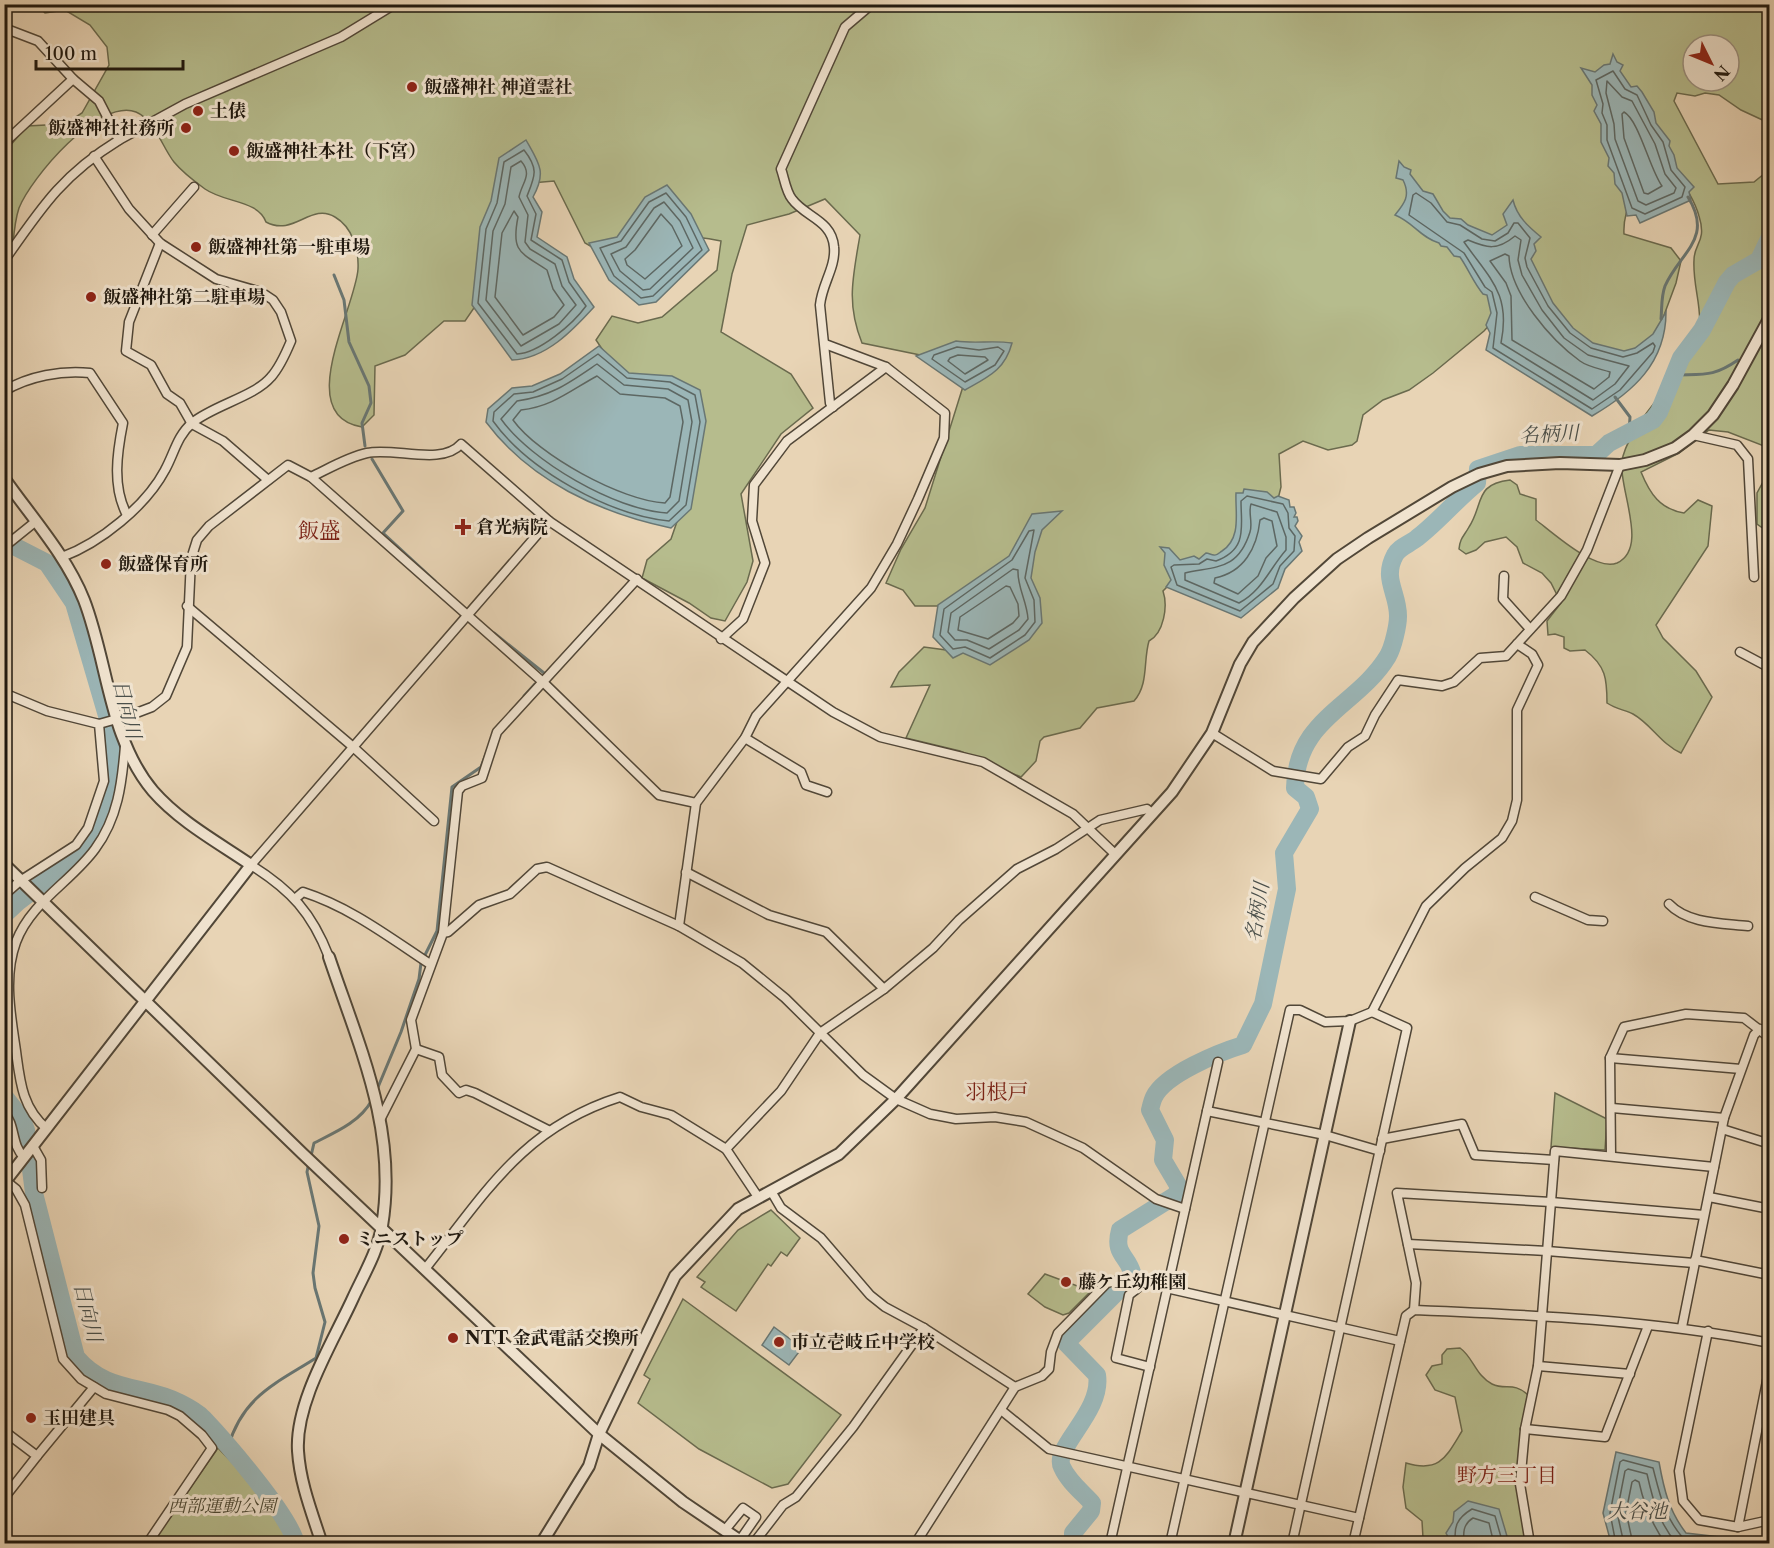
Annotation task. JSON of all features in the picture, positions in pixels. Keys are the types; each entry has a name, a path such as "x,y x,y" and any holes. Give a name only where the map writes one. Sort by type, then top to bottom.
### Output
{"street":[{"path":"4,261 52,194 72,172 94,156 185,104 341,37 395,4"},
{"path":"833,407 830,403 821,289 834,262 834,246 831,234 819,219 792,199 780,168 845,27 872,4"},
{"path":"4,28 38,41 73,79 99,101 119,141"},
{"path":"4,144 73,79"},
{"path":"62,557 90,544 118,525 154,486 166,469 174,446 192,424 270,378 291,341 281,312 273,300 261,292 216,279 160,243 129,209 94,156"},
{"path":"152,235 194,187"},
{"path":"160,243 135,303 126,337 126,351 152,365 167,394 180,404 192,424 223,441 268,480"},
{"path":"541,1544 580,1483 599,1434 675,1276 738,1209 839,1154 896,1099 1186,774 1212,733 1244,657 1253,642 1294,598 1337,560 1368,538 1452,487 1477,475 1506,466 1560,463 1620,465 1645,460 1675,448 1693,435 1713,415 1733,385 1770,317"},
{"path":"679,926 696,803 745,738 756,716 789,682 871,588 897,544 944,438 945,412 886,367 825,344"},
{"path":"722,639 743,619 765,563 752,521 754,485 787,441 886,367"},
{"path":"4,391 33,379 73,371 90,373 123,423 117,453 119,500 127,515"},
{"path":"1693,435 1737,445 1748,459 1754,577"},
{"path":"311,477 366,453 440,456 455,452 461,444 549,521 833,712 880,737 983,762 1049,798 1090,828 1115,854"},
{"path":"4,693 46,711 99,724 152,707 166,696 187,647 187,606 191,559 197,540 209,526 288,465 311,477 544,684 659,795 696,803"},
{"path":"1212,733 1262,765 1295,777 1321,779 1348,747 1365,736 1375,715 1398,680 1442,686 1454,682 1480,658 1506,656 1561,596 1587,550 1620,465"},
{"path":"4,478 62,557 83,598 94,629 125,746 138,770 166,804 251,866 276,881 296,898 320,933 370,1080 381,1118 386,1162 382,1228 371,1259 304,1407 298,1449 303,1485 322,1544"},
{"path":"147,1544 212,1448 202,1435 180,1416 168,1410 106,1394 71,1370 63,1359 25,1205 16,1189 5,1182 251,866 352,746 549,521"},
{"path":"4,547 35,522"},
{"path":"1504,576 1503,599 1530,629"},
{"path":"381,1118 416,1049 411,1020 443,933 458,791 462,786 482,778 497,732 544,684 637,579"},
{"path":"187,606 352,746 434,821"},
{"path":"1170,1544 1290,1010 1300,1010 1325,1022 1350,1021 1372,1011 1426,906 1465,868 1502,838 1512,821 1517,800 1517,710 1538,665 1532,654 1517,644"},
{"path":"1740,652 1770,668"},
{"path":"4,895 23,884 76,845 88,828 104,781 99,724"},
{"path":"745,738 801,772 806,785 827,792"},
{"path":"47,1129 26,1105 20,1086 8,976 16,942 27,920 40,901 94,851 107,831 118,801 125,746"},
{"path":"726,1149 781,1091 820,1033 884,989 933,948 958,920 1017,869 1090,828 1100,820 1148,809 1152,813"},
{"path":"4,864 303,1154 599,1434 683,1502 742,1542 756,1517 743,1508 725,1530"},
{"path":"443,933 448,932 479,905 510,894 537,869 547,867 679,926 742,963 785,998 863,1075 896,1099 930,1114 956,1119 994,1117 1026,1122 1083,1148 1156,1199 1185,1209"},
{"path":"686,873 769,915 826,932 884,989"},
{"path":"296,898 303,892 323,898 353,913 430,964"},
{"path":"1535,897 1588,920 1603,921"},
{"path":"1669,904 1675,910 1703,921 1748,926"},
{"path":"1292,1544 1407,1028 1372,1011"},
{"path":"1611,1156 1610,1058 1624,1027 1686,1014 1744,1018 1770,1038"},
{"path":"1234,1544 1350,1021"},
{"path":"1682,1327 1724,1118 1754,1035 1760,1029"},
{"path":"416,1049 439,1057 442,1075 459,1093 466,1090 475,1093 548,1130"},
{"path":"1610,1058 1741,1069"},
{"path":"1110,1544 1218,1062"},
{"path":"425,1269 505,1168 548,1130 620,1097 671,1116 726,1149 758,1197"},
{"path":"1612,1108 1724,1118"},
{"path":"1207,1111 1325,1135 1380,1151"},
{"path":"4,1112 11,1120 18,1152 24,1158"},
{"path":"1382,1139 1462,1124 1475,1155 1554,1160"},
{"path":"1722,1129 1770,1144"},
{"path":"33,1146 41,1161 42,1188"},
{"path":"1530,1544 1520,1484 1525,1429 1538,1366 1555,1151 1714,1167"},
{"path":"771,1191 781,1208 820,1238 870,1296 1015,1387"},
{"path":"1414,1310 1416,1283 1397,1193 1551,1202 1704,1215"},
{"path":"1709,1197 1770,1209"},
{"path":"1408,1244 1695,1262 1770,1275"},
{"path":"915,1544 1015,1387 1042,1376 1049,1369 1051,1352 1058,1333 1107,1283 1124,1279 1135,1290"},
{"path":"1150,1367 1116,1358 1129,1295 1144,1283 1400,1341"},
{"path":"1356,1543 1359,1518 1406,1316 1414,1310 1543,1316 1682,1327 1770,1343"},
{"path":"1525,1429 1605,1437 1648,1326"},
{"path":"753,1544 783,1505 796,1497 853,1426 924,1328"},
{"path":"1708,1331 1679,1471 1683,1501 1699,1520 1738,1527 1770,1520"},
{"path":"1538,1366 1630,1374"},
{"path":"1738,1527 1770,1366"},
{"path":"4,1498 94,1387"},
{"path":"1001,1410 1048,1449 1359,1518"},
{"path":"4,1431 37,1456"}],"green space":[{"path":"37,5 1769,5 1769,123 1741,110 1719,95 1705,93 1695,96 1677,93 1674,101 1718,184 1754,182 1770,169 1769,448 1728,432 1709,430 1679,453 1641,472 1652,494 1668,508 1684,513 1698,500 1712,506 1708,546 1656,625 1663,638 1696,671 1712,697 1681,753 1674,749 1639,718 1607,703 1604,674 1592,656 1585,650 1570,651 1564,648 1564,637 1555,634 1548,635 1547,621 1561,603 1551,583 1542,573 1523,563 1517,547 1506,537 1485,542 1476,550 1466,554 1459,549 1461,540 1474,519 1485,491 1499,482 1510,480 1517,485 1520,494 1536,499 1536,520 1575,550 1598,562 1608,564 1617,563 1627,555 1632,529 1623,482 1623,456 1628,442 1643,417 1689,357 1699,332 1700,320 1694,260 1701,237 1701,225 1693,200 1664,153 1636,191 1624,222 1624,234 1671,248 1681,261 1676,283 1653,340 1631,354 1598,349 1474,261 1498,305 1495,319 1484,331 1433,373 1409,390 1383,400 1363,415 1357,441 1352,445 1328,450 1303,441 1279,454 1281,487 1278,499 1239,535 1228,553 1174,580 1163,591 1164,619 1158,632 1149,641 1144,680 1134,701 1097,708 1080,728 1044,737 1040,741 1036,761 1021,777 960,751 906,738 930,685 891,687 899,672 924,647 954,651 944,606 915,606 903,590 886,583 901,549 925,508 965,380 925,356 862,343 852,302 853,277 860,235 825,199 789,214 747,225 732,274 721,332 791,374 813,408 781,434 741,494 753,561 747,582 725,621 711,618 689,603 642,578 647,560 671,539 681,510 621,377 596,340 612,316 638,323 662,317 717,270 721,241 706,238 658,236 626,241 597,250 585,243 554,181 520,184 487,289 465,321 444,321 405,355 375,366 374,415 362,427 342,419 332,403 329,382 333,358 358,269 356,246 346,227 335,217 326,214 310,216 285,225 276,225 266,222 262,215 248,206 213,194 177,166 153,127 136,112 121,111 103,117 85,128 68,144 37,178 26,195 19,208 13,244 5,241 4,187 9,147 27,126 65,124 82,113 109,65 107,47 90,25 65,10 45,13"},
{"path":"1769,471 1769,527 1764,529 1757,524 1757,493"},
{"path":"1555,1093 1607,1119 1605,1150 1551,1147"},
{"path":"771,1210 800,1238 787,1256 781,1252 771,1266 768,1264 736,1311 701,1287 705,1282 697,1277 738,1230"},
{"path":"1045,1274 1091,1291 1069,1313 1063,1315 1045,1307 1028,1294"},
{"path":"683,1299 841,1415 788,1484 772,1488 699,1449 638,1403 650,1379 644,1375"},
{"path":"1460,1348 1487,1381 1497,1386 1518,1388 1528,1395 1520,1450 1521,1507 1526,1543 1409,1543 1423,1538 1422,1521 1406,1508 1403,1487 1406,1463 1427,1466 1441,1460 1462,1431 1455,1397 1435,1390 1426,1375 1432,1366 1442,1364 1442,1355 1447,1349"},
{"name":"西部運動公園","path":"218,1448 250,1480 271,1506 280,1518 290,1543 152,1543"}],"water":[{"path":"1613,54 1617,62 1623,65 1620,71 1631,87 1637,86 1642,92 1654,112 1656,123 1670,141 1669,146 1677,168 1694,187 1689,192 1691,200 1640,223 1636,215 1627,216 1622,193 1615,184 1614,173 1608,166 1609,158 1601,142 1601,124 1594,111 1597,105 1592,95 1592,85 1581,68 1595,72 1604,65 1610,64"},
{"path":"526,140 540,168 540,181 533,197 542,212 537,237 567,257 574,279 594,307 558,342 536,355 512,360 472,305 480,227 491,201 499,158"},
{"path":"1399,161 1411,170 1410,174 1423,191 1433,194 1450,218 1461,219 1468,225 1492,235 1507,225 1503,214 1513,200 1520,217 1541,237 1534,244 1536,251 1531,259 1553,303 1573,328 1593,343 1624,351 1635,348 1653,334 1666,312 1665,330 1660,346 1644,374 1621,397 1592,416 1486,350 1490,333 1486,325 1491,313 1487,295 1483,294 1460,257 1454,256 1447,247 1427,238 1395,215 1404,203 1406,195 1403,180 1396,178"},
{"path":"667,185 691,214 709,250 656,302 639,305 609,280 589,243 617,237 645,197"},
{"path":"956,341 1012,343 1005,360 994,372 965,390 916,356"},
{"path":"599,346 629,373 672,376 700,390 706,421 691,509 671,528 618,513 568,492 523,461 486,422 488,409 512,388 532,386 560,374"},
{"path":"1244,489 1267,492 1274,498 1278,496 1289,500 1290,507 1294,507 1296,513 1294,517 1297,517 1298,521 1295,526 1302,536 1299,542 1302,551 1285,569 1278,588 1241,618 1166,587 1171,580 1164,565 1165,553 1160,547 1169,548 1180,560 1194,556 1199,559 1206,553 1218,554 1228,546 1235,532 1236,493 1243,493"},
{"path":"1062,511 1042,530 1035,552 1031,578 1040,598 1042,623 1029,640 990,665 963,653 953,658 933,637 938,605 1009,556 1032,514"},
{"path":"774,1327 802,1348 789,1365 762,1345"},
{"name":"大谷池","path":"1616,1452 1659,1462 1668,1500 1675,1517 1686,1533 1746,1540 1750,1543 1611,1543 1603,1513"},
{"path":"1468,1501 1499,1509 1509,1543 1451,1543 1446,1533 1453,1522 1454,1512"}],"waterway":[{"path":"1661,319 1665,286 1696,235 1695,211 1688,197"},
{"name":"名柄川","path":"1073,1544 1073,1533 1091,1511 1092,1503 1068,1477 1062,1467 1061,1459 1093,1402 1097,1389 1097,1375 1066,1343 1133,1276 1120,1250 1118,1239 1120,1230 1176,1195 1179,1187 1163,1160 1165,1140 1150,1110 1154,1097 1160,1088 1181,1072 1208,1058 1243,1045 1263,1004 1287,889 1284,853 1310,809 1306,797 1295,788 1298,764 1306,745 1317,729 1361,688 1390,652 1398,616 1390,579 1391,564 1395,555 1425,532 1477,483 1478,469 1520,455 1596,455 1609,443 1653,420 1659,412 1681,358 1702,330 1727,282 1733,275 1759,260 1770,237"},
{"path":"334,275 344,300 349,342 369,386 371,403 362,423 365,446"},
{"path":"1764,342 1770,337"},
{"path":"1676,375 1715,372 1738,360"},
{"path":"1615,397 1630,417 1629,433"},
{"path":"372,459 403,511 383,533 435,581"},
{"name":"日向川","path":"4,541 47,563 74,603 115,743 111,802 95,838 80,855 4,915"},
{"path":"494,633 544,673"},
{"path":"524,696 535,684"},
{"path":"376,1092 401,1032 419,979 421,963 437,931 452,787 481,767 495,731"},
{"name":"日向川","path":"4,1096 22,1119 26,1130 34,1193 76,1357 100,1377 113,1383 166,1397 201,1416 270,1498 296,1544"},
{"path":"311,1156 314,1143 354,1120 372,1100"},
{"path":"228,1447 242,1415 252,1403 274,1384 316,1358 325,1322 313,1273 319,1226 307,1172 309,1162"}],"place":[{"name":"飯盛神社 神道霊社","path":"412,87"},
{"name":"土俵","path":"198,111"},
{"name":"飯盛神社社務所","path":"186,128"},
{"name":"飯盛神社本社（下宮）","path":"234,151"},
{"name":"飯盛神社第一駐車場","path":"196,247"},
{"name":"飯盛神社第二駐車場","path":"91,297"},
{"name":"倉光病院","path":"463,527"},
{"name":"飯盛保育所","path":"106,564"},
{"name":"ミニストップ","path":"344,1239"},
{"name":"藤ケ丘幼稚園","path":"1066,1282"},
{"name":"NTT 金武電話交換所","path":"453,1338"},
{"name":"市立壱岐丘中学校","path":"779,1342"},
{"name":"玉田建具","path":"31,1418"}],"district":[{"name":"飯盛","path":"319,530"},
{"name":"羽根戸","path":"997,1091"},
{"name":"野方三丁目","path":"1507,1475"}]}
